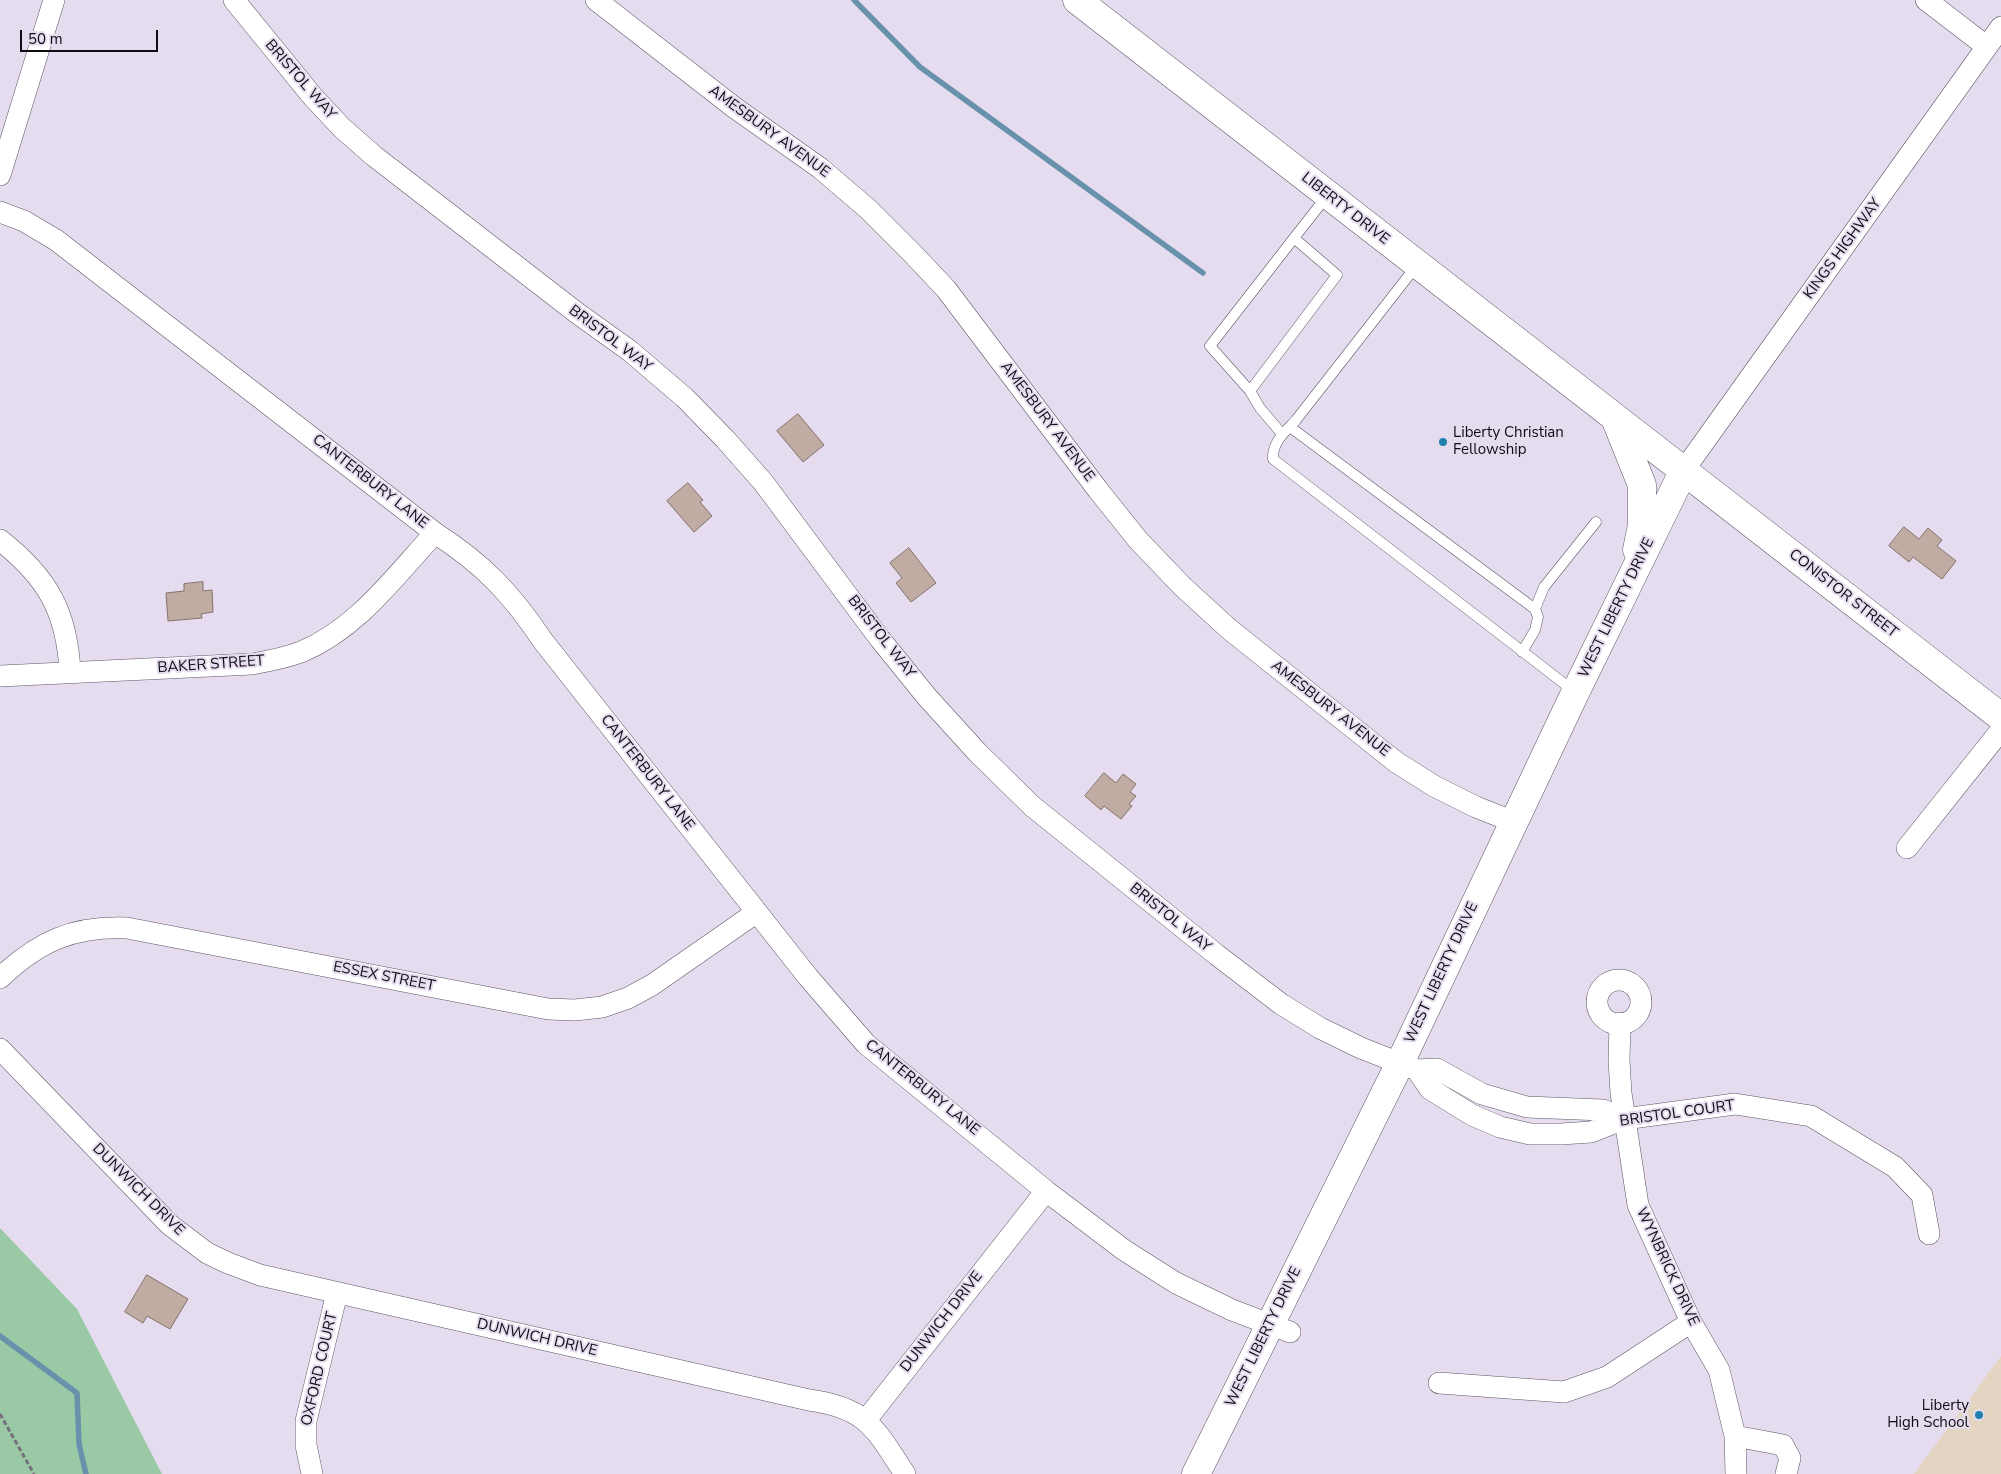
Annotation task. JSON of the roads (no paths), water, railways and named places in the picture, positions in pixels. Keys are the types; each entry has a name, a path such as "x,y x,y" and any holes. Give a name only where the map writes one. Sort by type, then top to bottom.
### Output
{"main road":[{"name":"LIBERTY DRIVE","path":"1077,0 1684,470"},
{"name":"LIBERTY DRIVE","path":"1614,417 1642,485 1642,525 1633,575"},
{"name":"WEST LIBERTY DRIVE","path":"1196,1474 1280,1328 1409,1067 1514,822 1684,470"},
{"name":"CONISTOR STREET","path":"1684,470 2001,717"}],"street":[{"path":"0,175 54,0"},
{"name":"BRISTOL WAY","path":"234,0 313,97 342,128 374,156 577,313 630,351 685,398 763,482 880,638 927,697 977,752 1032,806 1217,956 1281,1004 1320,1028 1361,1048 1409,1067 1437,1069 1477,1104 1515,1117 1527,1107 1568,1122 1602,1110 1624,1119"},
{"name":"AMESBURY AVENUE","path":"596,0 735,108 820,168 868,209 914,254 946,289 1138,540 1182,586 1228,629 1396,762 1476,807 1514,822"},
{"path":"1926,0 1986,46"},
{"name":"KINGS HIGHWAY","path":"1684,470 1868,216 2001,27"},
{"name":"CANTERBURY LANE","path":"0,212 24,221 56,240 435,533 485,569 526,615 543,641 808,977 866,1044 1046,1191 1124,1250 1176,1283 1232,1310 1280,1328"},
{"name":"BAKER STREET","path":"0,676 252,664 277,660 323,641 343,628 362,611 435,533"},
{"path":"0,540 18,554 37,573 51,595 62,620 68,646 70,672"},
{"path":"1907,848 2001,730"},
{"name":"ESSEX STREET","path":"0,978 32,951 53,939 77,931 102,927 127,928 548,1009 575,1010 602,1007 628,998 652,986 756,912"},
{"name":"WYNBRICK DRIVE","path":"1620,1023 1618,1060 1624,1119 1638,1205 1691,1322 1719,1370 1736,1436 1736,1474"},
{"name":"DUNWICH DRIVE","path":"0,1050 170,1225 188,1240 228,1263 260,1275 337,1293 833,1404 845,1408 866,1420 1046,1191"},
{"name":"BRISTOL COURT","path":"1624,1119 1735,1104 1811,1116 1895,1167 1922,1195 1929,1234"},
{"name":"OXFORD COURT","path":"312,1474 306,1445 306,1421 337,1293"},
{"path":"1438,1383 1564,1392 1607,1377 1691,1322"},
{"path":"866,1420 875,1429 905,1474"},
{"path":"1736,1436 1783,1445 1790,1458 1786,1474"}],"lane":[{"path":"1282,434 1260,408 1250,391 1210,346 1328,195"},
{"path":"1250,391 1337,275 1294,238"},
{"path":"1418,265 1282,434 1272,449 1273,459 1576,693"},
{"path":"1290,426 1535,609 1538,617 1535,630 1522,652"},
{"path":"1535,609 1544,587 1596,522"}],"waterway":[{"path":"854,0 920,67 1203,273"},
{"path":"0,1336 77,1393 79,1444 86,1474"}],"place":[{"name":"Liberty Christian Fellowship","path":"1443,442"},
{"name":"Liberty High School","path":"1979,1415"}]}
